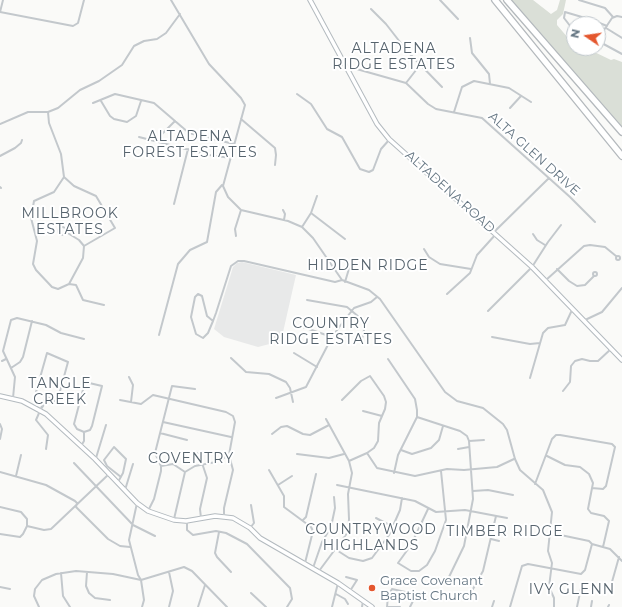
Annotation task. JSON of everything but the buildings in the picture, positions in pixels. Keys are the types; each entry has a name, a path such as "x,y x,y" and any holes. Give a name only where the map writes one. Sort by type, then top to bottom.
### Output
{"highway":[{"path":"495,0 622,156"},
{"path":"507,0 622,132"}],"street":[{"path":"3,0 0,12 73,26 78,23 84,0"},
{"path":"159,335 178,264 190,250 207,242 216,192 224,183 244,107 244,102 209,64 171,0"},
{"name":"ALTADENA ROAD","path":"310,0 378,124 389,139 532,267 622,360"},
{"path":"440,0 458,19"},
{"path":"579,0 605,8 613,17 622,17"},
{"path":"371,9 386,24 420,65 442,87"},
{"path":"566,21 564,18 565,12 578,16"},
{"path":"0,124 28,112 48,112 58,108 80,90 99,81 122,65 134,46 144,41 162,36 166,33 180,14"},
{"path":"613,17 607,27 622,38"},
{"path":"470,38 472,53 490,74 490,84"},
{"path":"606,45 622,54"},
{"path":"406,83 420,65"},
{"name":"ALTA GLEN DRIVE","path":"346,66 406,83 431,106 482,118 549,178 595,222"},
{"path":"454,112 459,91 464,84 474,81 509,88 531,102"},
{"path":"93,103 115,94 141,100 158,105 189,133 234,144"},
{"path":"297,94 311,104 327,129 342,137 360,169 369,172 373,170 381,149 389,139"},
{"path":"510,108 521,96"},
{"path":"100,101 110,116 114,119 127,122 136,116 141,100"},
{"path":"48,112 48,123 61,154 64,177 74,186 99,198 114,224 115,230 84,246"},
{"path":"241,119 275,148 275,165"},
{"path":"162,134 174,121"},
{"path":"139,137 231,158"},
{"path":"0,156 21,144 22,140"},
{"path":"174,204 188,149"},
{"path":"64,177 54,192 34,201 31,218 37,236 32,260 36,270 52,287 62,288 69,284 83,258 84,246 79,240 66,232 61,226 57,229 61,234 66,232"},
{"path":"447,294 467,276 477,255 495,233 549,178"},
{"path":"224,183 228,197 241,210 284,220 302,227 313,238 342,280 369,290 384,303 445,392 457,401 483,408 503,424 507,430 515,459 520,470 543,490 550,504 552,517 548,551 552,563 552,569 549,587 554,598 554,607"},
{"path":"302,227 311,214 318,196"},
{"path":"236,236 235,229 241,210"},
{"path":"283,210 285,214 284,220"},
{"path":"311,214 345,239"},
{"path":"488,311 532,267 545,245 561,225"},
{"path":"533,234 537,240 545,245"},
{"path":"545,281 584,246 590,245 605,247 616,256"},
{"path":"424,249 429,257 440,264 471,269"},
{"path":"213,321 207,316 202,296 200,294 196,295 191,316 196,334 203,338 213,321 230,270 238,261 244,261 335,282 342,280"},
{"path":"346,282 352,262"},
{"path":"558,269 569,281 577,286 585,285 594,276"},
{"path":"69,284 78,287 83,300 104,305"},
{"path":"584,321 602,312 622,288"},
{"path":"276,398 306,387 332,337 352,311 356,306 371,302 377,297"},
{"path":"307,300 342,305 352,311 362,323 364,330 361,343"},
{"path":"530,378 543,332 548,328 562,327 567,323 572,309"},
{"path":"13,398 16,382 6,359 3,346 11,320 17,318 32,321 48,326 62,333 84,339"},
{"path":"11,368 18,364 23,357 32,321"},
{"path":"300,326 332,337"},
{"path":"492,337 530,344 540,343"},
{"path":"563,391 570,382 571,366 574,361 582,359 590,362 598,361 611,349"},
{"path":"47,353 68,362 58,402 48,398 36,392 47,353"},
{"path":"294,353 317,367"},
{"path":"231,358 246,372 269,374 288,384 293,402"},
{"path":"2,361 6,359"},
{"path":"388,359 415,399 417,416 400,450 394,473"},
{"path":"342,400 361,382 370,376 384,396 385,409 379,423 378,441 374,448 368,453 349,461"},
{"path":"129,377 133,385 130,402"},
{"path":"85,382 102,386 92,426 90,430 84,432 77,429 74,424 85,382"},
{"path":"148,511 154,499 161,466 155,455 172,386 195,389"},
{"path":"0,396 13,398 41,409 81,446 137,503 148,511 174,520 186,521 224,516 238,520 250,528 260,538 350,591 372,607"},
{"path":"120,400 142,404 153,396 231,414 235,422 231,437 229,455 233,470 224,508 224,516"},
{"path":"46,449 48,435 36,420 48,398"},
{"path":"363,411 382,416"},
{"path":"417,416 427,418 443,426 463,432 469,441 473,491 471,511 464,546 448,579"},
{"path":"318,572 348,532 349,487 352,473 349,461 326,419"},
{"path":"163,422 231,437"},
{"path":"0,424 2,430 0,439"},
{"path":"95,460 106,425"},
{"path":"272,434 281,427 287,426 303,434 310,435 330,425"},
{"path":"400,450 412,454 431,448 438,440 443,426"},
{"path":"81,446 84,441 84,432"},
{"path":"160,433 187,440"},
{"path":"535,484 547,456 552,439 556,435 614,445 615,447 606,486 603,489 592,488"},
{"path":"469,441 484,440"},
{"path":"118,483 121,477 126,459 114,447 104,460 107,466 121,477"},
{"path":"458,449 469,447"},
{"path":"197,453 207,478 200,509 201,518"},
{"path":"368,453 377,468 394,473 419,476 447,469 471,470 497,467 515,459"},
{"path":"297,454 329,458 344,454"},
{"path":"16,476 21,455"},
{"path":"174,520 185,472 192,467 216,462 229,455"},
{"path":"547,456 565,464 585,470 592,480 592,488 588,505 589,512 604,516 609,521 603,547"},
{"path":"74,463 133,525 155,536"},
{"path":"125,490 133,464"},
{"path":"161,466 173,464 185,472"},
{"path":"269,470 284,496 284,507 311,527 312,531 305,564"},
{"path":"428,509 411,546 398,563 411,571 419,571 427,565 435,551 446,520 441,471"},
{"path":"0,472 16,476 27,481 49,486 75,501 76,507 108,539 120,546 130,547"},
{"path":"27,526 40,529 51,529 109,474"},
{"path":"303,520 306,517 316,474"},
{"path":"278,485 292,476"},
{"path":"337,485 415,501 436,512 460,509 507,518"},
{"path":"473,491 488,490 513,494"},
{"path":"313,569 322,542 331,527 335,508 334,497"},
{"path":"335,549 349,558 363,561 369,560 375,555 393,526 402,498"},
{"path":"137,503 129,540 141,580 144,600 142,607"},
{"path":"250,505 254,523 250,528"},
{"path":"0,507 24,514 27,519 27,526 24,534 20,537 0,534"},
{"path":"473,589 483,571 496,516"},
{"path":"376,518 393,526"},
{"path":"186,521 187,530 193,535 211,531 226,533 247,544 290,588 292,602 287,607"},
{"path":"219,532 215,552 217,557 231,572"},
{"path":"550,533 589,541 592,544 613,551 622,561"},
{"path":"491,539 499,541"},
{"path":"510,607 522,566 528,564 578,574 584,572 592,544"},
{"path":"610,590 619,557"},
{"path":"39,607 34,596 34,592 38,584 48,577 61,573 76,571 113,574 141,580 181,568 188,568 227,607"},
{"path":"87,572 86,586 89,593 95,598 110,600"},
{"path":"169,572 173,591 169,607"},
{"path":"61,573 63,596 70,607"},
{"path":"346,577 356,580 350,591"},
{"path":"332,607 338,584"},
{"path":"576,607 581,588 585,585"},
{"path":"198,607 205,586"},
{"path":"0,587 10,589"},
{"path":"400,607 387,607 388,596 392,589 414,594 415,597 410,607"},
{"path":"251,593 266,607"},
{"path":"336,594 345,599 348,604"},
{"path":"362,607 363,600"},
{"path":"492,607 494,601"},
{"path":"591,607 592,601"}],"shaded area":[{"path":"511,0 533,0 551,14 557,10 560,0 566,0 563,14 557,20 557,25 566,36 566,56 603,56 611,60 614,59 622,62 622,127"},
{"path":"242,262 296,275 281,341 258,347 224,337 214,329 233,267 237,263"}],"place":[{"name":"Grace Covenant Baptist Church","path":"372,588"}],"district":[{"name":"ALTADENA RIDGE ESTATES","path":"394,58"},
{"name":"ALTADENA FOREST ESTATES","path":"190,146"},
{"name":"MILLBROOK ESTATES","path":"70,222"},
{"name":"HIDDEN RIDGE","path":"368,266"},
{"name":"COUNTRY RIDGE ESTATES","path":"331,332"},
{"name":"TANGLE CREEK","path":"60,392"},
{"name":"COVENTRY","path":"191,459"},
{"name":"TIMBER RIDGE","path":"505,532"},
{"name":"COUNTRYWOOD HIGHLANDS","path":"371,538"},
{"name":"IVY GLENN","path":"572,590"}]}
